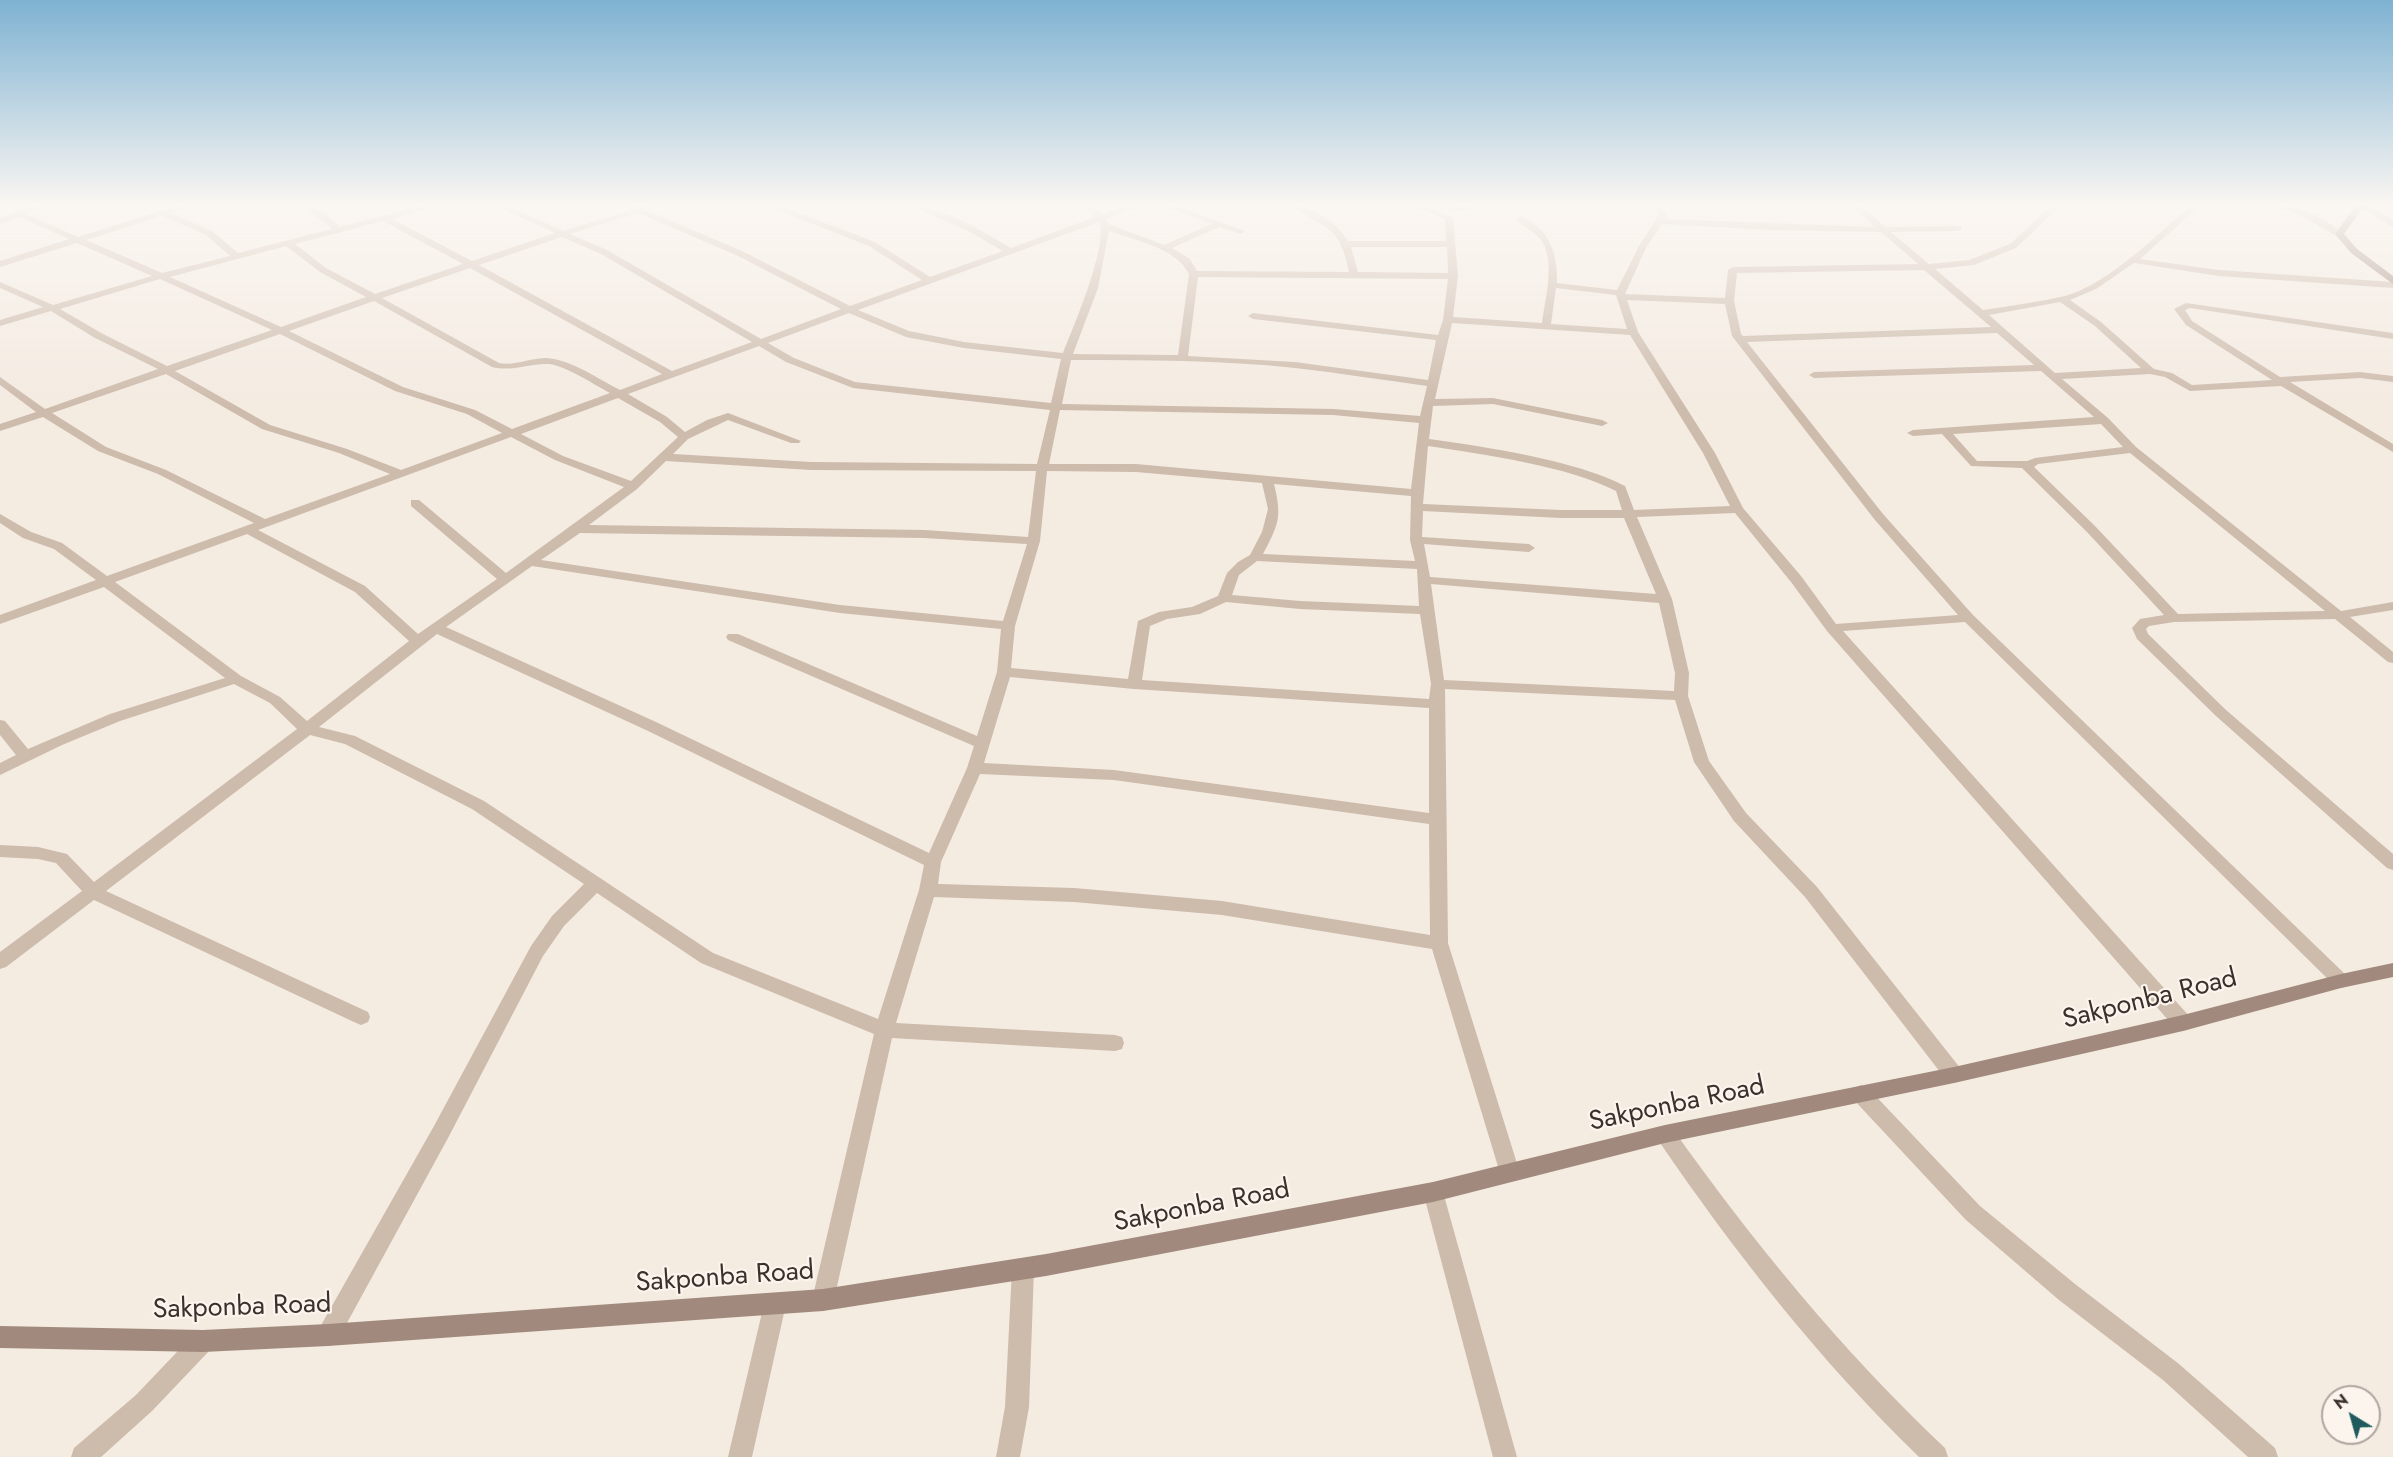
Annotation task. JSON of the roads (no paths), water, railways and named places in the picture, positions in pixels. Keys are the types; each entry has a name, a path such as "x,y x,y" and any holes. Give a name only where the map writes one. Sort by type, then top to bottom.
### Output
{"main road":[{"path":"2381,273 2393,283"},
{"name":"Sakponba Road","path":"0,1337 203,1341 328,1335 822,1300 1023,1269 1433,1192 1665,1134 1861,1095 2183,1023 2341,981 2393,970"}],"street":[{"path":"151,273 280,330 399,389 471,412 511,435 559,458 633,486"},
{"path":"0,323 170,273"},
{"path":"329,273 494,364 512,367 533,361 552,361 620,395 680,431 684,437"},
{"path":"0,428 165,369 448,273"},
{"path":"487,273 584,324 671,375"},
{"path":"642,273 756,342 816,372 853,385 1057,407 1333,412 1425,420"},
{"path":"778,273 848,309 906,334 964,345 1067,357 1183,358 1295,365 1434,384"},
{"path":"918,273 929,280"},
{"path":"0,620 399,473 511,435 756,342 947,273"},
{"path":"822,1300 884,1030 928,890 933,862 975,768 1005,672 1008,626 1034,541 1042,467 1067,357 1093,288 1095,273"},
{"path":"1453,273 1448,320 1442,338 1425,420 1417,500 1416,540 1424,572 1426,610 1438,684 1436,704 1439,943 1510,1173"},
{"path":"1546,328 1550,273"},
{"path":"1631,273 1621,295 1633,332 1661,381 1708,453 1738,509 1796,579 1832,628 2183,1023"},
{"path":"1732,273 1728,301 1736,334 1879,517 1968,618 2341,981"},
{"path":"1932,273 2104,420 2132,449 2393,659"},
{"path":"1978,314 2061,299 2093,287 2113,273"},
{"path":"2219,273 2393,283"},
{"path":"1183,358 1194,274 1453,276"},
{"path":"0,285 52,308 266,427 343,451 399,473"},
{"path":"1551,285 1621,295 1728,301"},
{"path":"2061,299 2098,324 2151,370"},
{"path":"2393,336 2189,305 2179,309 2189,323 2280,382 2393,449"},
{"path":"1253,316 1442,338"},
{"path":"1448,320 1633,332"},
{"path":"1740,339 1998,330"},
{"path":"1814,375 2043,368"},
{"path":"2052,376 2151,370 2168,375 2190,388 2360,375 2392,380"},
{"path":"0,380 44,413 102,449 162,472 264,523"},
{"path":"1429,404 1472,400 1493,401 1602,423"},
{"path":"0,962 308,729 417,641 577,529 633,486 684,437 711,422 728,416 795,441"},
{"path":"1913,433 2104,420"},
{"path":"1945,431 1975,464 2030,465 2035,461 2132,449"},
{"path":"1423,442 1462,447 1536,463 1609,482 1621,489 1629,514 1665,599 1682,673 1681,696 1702,762 1740,818 1811,892 1954,1075"},
{"path":"665,457 811,466 1136,468 1267,478 1417,500 1561,513 1629,514 1738,509"},
{"path":"2030,465 2028,468 2091,529 2174,618"},
{"path":"1256,557 1268,532 1274,509 1267,478"},
{"path":"415,504 505,579"},
{"path":"0,518 27,535 58,546 75,561 106,581 236,679 275,700 308,729 350,740 478,805 707,958 884,1030 1115,1043"},
{"path":"577,529 924,534 1034,541"},
{"path":"249,530 360,589 417,641"},
{"path":"1416,540 1529,548"},
{"path":"1224,598 1228,583 1241,564 1256,557 1424,572 1665,599"},
{"path":"529,561 840,609 1008,626"},
{"path":"1134,684 1141,653 1143,624 1164,615 1195,611 1224,598 1300,605 1426,610"},
{"path":"2393,606 2340,615 2174,618 2145,622 2139,628 2142,636 2221,713 2393,864"},
{"path":"1832,628 1968,618"},
{"path":"436,628 651,726 933,862"},
{"path":"733,637 982,744"},
{"path":"1005,672 1134,684 1436,704"},
{"path":"0,770 25,756 107,719 177,695 236,679"},
{"path":"1438,684 1550,690 1601,689 1681,696"},
{"path":"0,725 25,756"},
{"path":"975,768 1114,775 1439,820"},
{"path":"0,851 38,853 61,858 93,892 361,1017"},
{"path":"328,1335 441,1132 537,951 558,921 595,884"},
{"path":"928,890 1074,895 1222,908 1439,943"},
{"path":"1861,1095 1973,1213 2067,1292 2171,1371 2266,1457"},
{"path":"1665,1134 1712,1202 1800,1314 1845,1365 1936,1457"},
{"path":"1433,1192 1505,1457"},
{"path":"1008,1457 1017,1407 1023,1269"},
{"path":"740,1457 775,1304"},
{"path":"83,1457 144,1403 203,1341"}]}
